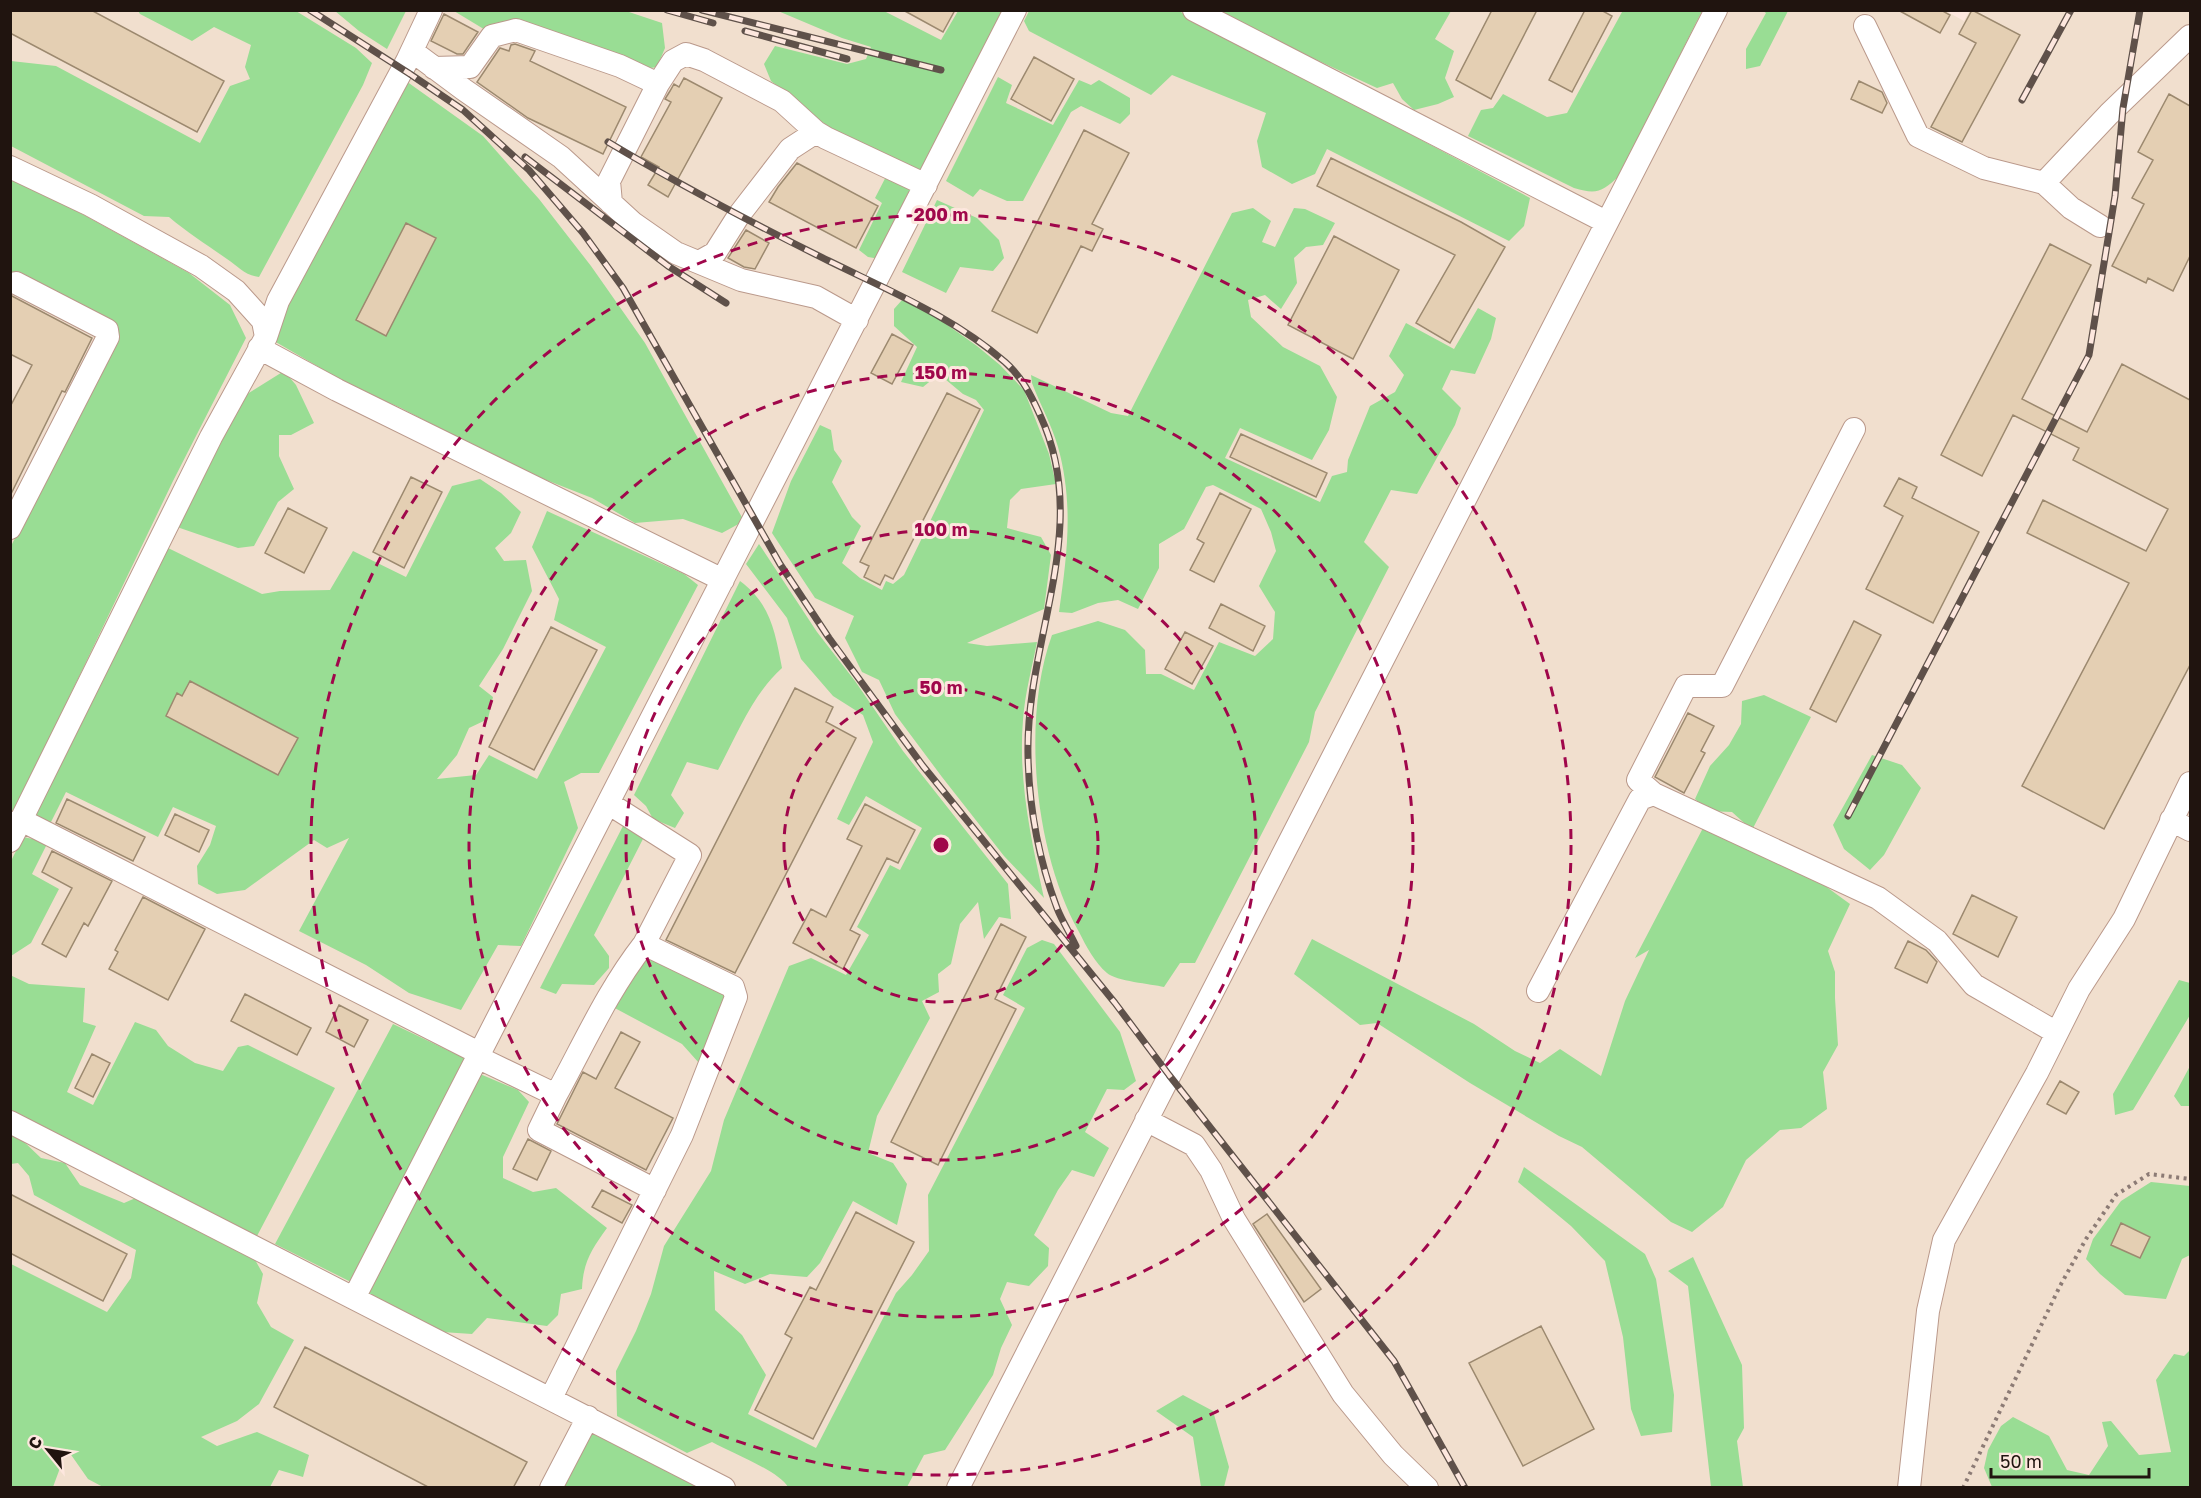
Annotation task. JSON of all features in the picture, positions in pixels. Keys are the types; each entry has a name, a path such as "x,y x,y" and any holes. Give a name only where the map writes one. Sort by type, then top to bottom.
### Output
{"lane":[{"path":"10,841 16,822 211,436 263,343 278,301 412,51 431,10"},
{"path":"354,1298 1015,10"},
{"path":"1194,10 1606,222"},
{"path":"958,1488 1716,10"},
{"path":"1864,26 1918,136 1984,168 2044,183 2071,208 2100,226"},
{"path":"435,68 470,67 492,36 516,30 620,66 658,84"},
{"path":"2044,183 2109,114 2190,36"},
{"path":"412,51 561,157 633,223 676,253 741,280 816,297 857,320"},
{"path":"610,203 609,181 658,84 673,61 686,54 704,60 782,101 816,132 926,185"},
{"path":"699,262 715,252 739,215 790,149 816,132"},
{"path":"10,167 99,210 201,266 236,291 263,321 263,343"},
{"path":"10,528 108,337 107,330 16,283"},
{"path":"263,343 337,390 723,580"},
{"path":"1854,429 1722,686 1686,686 1638,780 1654,794 1878,898 1937,941 1974,985 2057,1033"},
{"path":"1909,1488 1928,1311 1944,1240 2037,1073 2079,989 2181,825 2190,783"},
{"path":"1538,991 1640,799 1654,794"},
{"path":"608,803 690,855 644,944 603,1006 539,1130 655,1190"},
{"path":"16,822 556,1095"},
{"path":"550,1398 682,1135 736,997 733,987 644,944"},
{"path":"1146,1120 1194,1145 1211,1170 1234,1219 1343,1394 1393,1455 1427,1488"},
{"path":"10,1122 724,1488"},
{"path":"551,1488 588,1417"}],"path":[{"path":"1963,1488 2060,1287 2086,1239 2116,1195 2149,1174 2190,1179"}],"shaded area":[{"path":"1944,10 1964,21 1970,10 2190,11 2190,1487 11,1487 10,11"}],"green space":[{"path":"138,11 296,11 356,48 372,63 363,85 259,277 242,270 169,217 144,216 11,146 11,61 56,66 200,143 230,86 250,79 245,67 251,45 214,27 192,41"},
{"path":"335,11 406,11 387,49 359,31"},
{"path":"454,11 626,11 662,23 665,48 657,67 644,69 487,31"},
{"path":"778,11 884,11 941,40 958,11 1005,11 880,259 868,257 859,250 882,203 875,198 893,163 831,129 771,81 764,64 775,46 847,64 866,59 871,47 842,38"},
{"path":"1029,11 1179,11 1530,198 1524,226 1509,241 1327,149 1315,174 1292,184 1262,167 1257,141 1266,113 1172,75 1151,95 1029,31 1024,21"},
{"path":"1217,11 1451,11 1435,39 1454,51 1445,78 1454,97 1414,110 1402,99 1393,83 1377,88 1248,28"},
{"path":"1620,11 1702,11 1620,175 1608,185 1599,191 1574,188 1468,136 1481,110 1493,108 1503,94 1547,117 1567,113 1622,12"},
{"path":"1763,11 1788,11 1760,66 1746,69 1746,49 1766,13"},
{"path":"998,77 1012,85 1006,103 1053,125 1079,80 1091,85 1099,80 1130,98 1130,114 1120,124 1081,106 1071,112 1023,201 1007,201 980,189 973,197 946,181"},
{"path":"406,81 483,136 539,199 591,266 645,343 744,521 722,533 683,519 635,523 592,498 513,467 401,408 355,388 274,341 285,304"},
{"path":"11,177 189,273 230,305 246,338 173,481 14,812 11,812 10,548 116,340 108,321 11,272"},
{"path":"937,200 977,218 999,240 1004,258 993,271 960,267 946,293 902,272"},
{"path":"1253,208 1271,221 1262,242 1275,247 1294,208 1305,209 1335,223 1323,245 1306,247 1294,258 1297,283 1281,309 1265,295 1248,300 1251,317 1283,347 1320,366 1337,397 1329,430 1312,460 1240,428 1225,458 1320,502 1332,476 1347,472 1348,460 1370,406 1395,392 1404,375 1389,356 1406,323 1454,349 1478,308 1496,318 1491,339 1475,374 1451,370 1442,389 1461,408 1455,425 1417,494 1391,490 1364,542 1389,567 1315,712 1309,742 1195,963 1180,963 1164,987 1126,980 1107,973 1088,948 1064,900 1043,826 1037,786 1035,746 1042,669 1052,635 1098,621 1125,630 1145,650 1146,674 1161,674 1194,690 1219,642 1255,656 1273,639 1275,612 1259,586 1276,551 1261,509 1213,485 1206,487 1184,529 1159,544 1159,568 1138,609 1118,600 1098,603 1072,613 1059,612 1068,530 1066,489 1058,447 1032,383 1031,375 1111,413 1128,416 1232,213"},
{"path":"902,300 932,314 977,346 1000,365 1024,390 1049,454 1056,484 1021,489 1010,500 1007,528 1041,537 1051,555 1044,609 967,643 987,646 1037,642 1024,710 1022,765 1030,832 1044,898 1004,856 942,777 895,714 879,680 862,672 845,638 854,616 815,598 772,533 791,481 820,425 831,430 834,450 842,461 832,482 852,517 861,526 842,563 860,578 882,590 886,581 893,584 904,575 984,410 976,400 963,394 939,374 923,387 901,382 917,347 894,326 894,309"},
{"path":"284,371 296,385 314,423 291,435 279,435 279,456 294,489 278,502 254,546 238,548 177,527 244,396"},
{"path":"480,479 501,493 521,512 511,533 495,548 504,561 526,560 532,591 503,649 479,686 493,697 488,719 469,728 457,755 437,779 476,775 489,755 537,779 606,647 554,620 559,599 532,547 547,511 684,574 698,585 599,773 581,773 564,782 578,828 521,946 498,945 461,1010 409,993 366,965 299,931 349,838 327,848 314,840 245,890 217,894 198,884 197,866 210,845 216,826 173,807 158,837 66,792 50,824 33,815 166,547 262,594 280,591 330,590 353,551 406,577 452,486"},
{"path":"759,544 817,632 855,681 903,751 1008,884 1011,919 999,917 984,939 978,902 960,924 951,964 938,974 939,992 922,1001 930,1018 877,1116 868,1153 893,1163 907,1184 897,1225 853,1201 820,1263 807,1277 770,1274 745,1284 714,1271 715,1310 742,1335 766,1375 748,1414 816,1448 896,1293 929,1251 928,1195 1025,1008 1003,995 1027,948 1042,940 1054,944 1120,1032 1136,1081 1124,1090 1107,1089 1085,1132 1109,1148 1094,1177 1072,1170 1058,1190 1034,1235 1049,1248 1048,1266 1029,1286 1007,1282 1000,1299 1012,1325 1001,1348 993,1375 945,1450 924,1455 907,1487 788,1487 765,1468 712,1442 687,1453 617,1416 616,1371 651,1294 664,1246 711,1171 724,1120 789,966 811,958 846,975 869,935 857,927 890,865 900,870 922,828 866,796 849,825 837,819 873,742 863,715 833,696 801,659 787,618 746,564"},
{"path":"740,581 759,599 765,609 774,631 782,668 762,690 718,770 687,762 671,795 684,813 675,828 653,819 646,806 634,795"},
{"path":"1764,695 1811,717 1752,830 1732,812 1708,811 1695,799 1710,766 1729,745 1741,724 1742,701"},
{"path":"1872,755 1902,765 1921,788 1884,855 1870,870 1844,849 1833,825"},
{"path":"623,826 645,835 594,935 609,956 609,968 594,985 562,984 556,994 540,988"},
{"path":"1703,828 1817,880 1850,904 1828,951 1835,972 1838,1045 1823,1072 1827,1109 1801,1128 1780,1130 1746,1160 1723,1207 1692,1232 1671,1222 1582,1147 1559,1136 1470,1083 1377,1023 1360,1025 1294,974 1312,939 1474,1024 1515,1051 1540,1063 1560,1049 1601,1076 1625,1001 1649,950 1635,958"},
{"path":"23,837 48,842 32,874 59,889 31,943 11,956 11,861"},
{"path":"644,957 660,960 724,994 725,1013 699,1063 682,1044 611,1006"},
{"path":"10,975 29,984 85,988 83,1022 96,1026 67,1092 93,1105 135,1022 156,1030 168,1046 195,1063 223,1071 238,1047 248,1045 335,1088 257,1236 11,1112"},
{"path":"2179,980 2190,983 2190,1015 2133,1110 2115,1115 2113,1094"},
{"path":"393,1024 466,1059 351,1282 275,1244"},
{"path":"2190,1066 2190,1106 2181,1106 2174,1096"},
{"path":"480,1074 518,1090 529,1102 503,1157 503,1178 533,1192 556,1188 607,1228 589,1257 582,1289 561,1294 558,1315 547,1326 487,1318 472,1334 442,1332 368,1294"},
{"path":"10,1133 21,1139 41,1158 65,1163 80,1185 124,1203 138,1197 254,1258 263,1274 257,1303 271,1327 294,1340 259,1404 237,1421 201,1437 217,1446 257,1432 309,1455 303,1477 279,1470 270,1487 103,1487 88,1479 67,1449 53,1487 11,1487 11,1264 107,1312 131,1278 136,1250 34,1195 29,1176 18,1163 11,1164"},
{"path":"1524,1167 1645,1254 1656,1279 1674,1395 1672,1432 1641,1436 1631,1409 1623,1337 1605,1261 1571,1226 1518,1182"},
{"path":"2151,1182 2190,1186 2190,1255 2182,1259 2166,1299 2125,1295 2086,1259 2093,1239 2121,1201"},
{"path":"1693,1257 1742,1365 1744,1428 1737,1441 1743,1487 1711,1487 1688,1286 1668,1271"},
{"path":"2190,1350 2190,1487 1992,1487 1984,1468 1988,1450 2001,1426 2013,1417 2049,1436 2067,1470 2089,1475 2108,1446 2102,1422 2111,1421 2139,1455 2171,1452 2156,1380 2174,1354 2184,1356"},
{"path":"1183,1395 1213,1411 1229,1467 1224,1487 1201,1487 1193,1437 1156,1411"},
{"path":"592,1432 679,1474 695,1487 564,1488"}],"building":[{"path":"10,10 91,10 224,81 197,132 10,33"},
{"path":"903,10 955,10 943,32"},
{"path":"1492,10 1537,10 1491,99 1456,80"},
{"path":"1585,10 1601,10 1612,16 1572,92 1549,80"},
{"path":"1898,10 1941,10 1950,15 1940,33"},
{"path":"1972,10 2020,35 1962,142 1931,127 1976,43 1959,34"},
{"path":"444,14 478,32 463,54 457,54 431,41"},
{"path":"515,44 535,51 530,61 626,107 603,154 528,118 477,82 500,48 509,51 511,45"},
{"path":"1034,57 1074,79 1051,121 1011,99"},
{"path":"684,78 722,98 668,197 648,185 659,167 641,157 671,102 665,99 674,84 679,87"},
{"path":"1859,81 1882,92 1887,103 1882,113 1851,99"},
{"path":"2169,94 2190,106 2190,256 2173,291 2148,278 2146,283 2112,266 2144,204 2132,198 2153,160 2138,152"},
{"path":"1084,130 1129,153 1092,224 1103,229 1092,251 1081,246 1037,333 992,311"},
{"path":"1331,158 1461,222 1505,247 1450,343 1416,323 1455,255 1317,186"},
{"path":"797,163 878,206 856,248 769,202"},
{"path":"406,223 436,238 386,336 356,320"},
{"path":"746,230 769,243 755,269 744,267 728,258"},
{"path":"1334,236 1399,270 1353,359 1288,325"},
{"path":"2050,244 2091,265 2022,399 2087,432 2122,364 2190,400 2190,665 2104,829 2022,786 2129,583 2027,533 2043,500 2146,551 2168,509 2073,460 2079,448 2013,415 1982,476 1941,455"},
{"path":"10,295 92,338 65,392 62,391 10,496 10,407 32,365 10,354"},
{"path":"892,334 913,345 892,384 871,373"},
{"path":"947,393 980,409 893,579 885,575 880,585 864,577 869,566 860,562"},
{"path":"1241,434 1327,473 1316,497 1230,457"},
{"path":"411,477 442,492 404,568 373,552"},
{"path":"1899,478 1917,487 1912,498 1979,532 1933,623 1866,589 1903,516 1884,506"},
{"path":"1220,493 1251,509 1214,582 1190,570 1204,543 1197,539"},
{"path":"288,508 327,528 304,573 265,553"},
{"path":"1221,604 1265,626 1253,651 1209,628"},
{"path":"1854,621 1881,635 1836,722 1810,709"},
{"path":"551,627 597,650 534,770 489,747"},
{"path":"1185,632 1213,646 1192,684 1165,669"},
{"path":"190,681 298,738 278,775 166,716 177,693 182,696"},
{"path":"795,688 833,707 826,722 856,738 735,973 666,940"},
{"path":"1688,713 1714,726 1701,751 1705,753 1684,793 1655,777"},
{"path":"67,799 145,837 133,861 56,823"},
{"path":"865,804 915,830 898,863 887,858 850,930 860,935 843,969 793,943 811,909 826,917 862,846 847,839"},
{"path":"175,814 209,830 199,852 165,835"},
{"path":"52,851 112,881 88,926 84,923 66,957 42,944 72,888 42,872"},
{"path":"1972,895 2017,917 1998,957 1953,934"},
{"path":"143,897 205,929 168,1000 109,969 118,952 115,950"},
{"path":"1001,924 1026,937 995,999 1016,1009 938,1165 891,1142"},
{"path":"1908,941 1926,950 1937,962 1927,983 1895,968"},
{"path":"245,994 311,1028 297,1055 231,1021"},
{"path":"339,1005 368,1020 354,1047 326,1032"},
{"path":"621,1032 640,1042 615,1088 673,1118 646,1170 557,1124 583,1072 596,1079"},
{"path":"92,1054 110,1063 93,1097 75,1088"},
{"path":"2060,1081 2079,1092 2066,1114 2047,1104"},
{"path":"528,1139 551,1151 537,1180 513,1169"},
{"path":"602,1190 632,1205 622,1223 592,1207"},
{"path":"10,1194 127,1254 103,1301 10,1253"},
{"path":"856,1212 914,1242 813,1439 755,1410 792,1338 785,1334 810,1287 816,1290"},
{"path":"1267,1214 1321,1289 1304,1302 1253,1224"},
{"path":"2121,1223 2150,1237 2140,1258 2111,1245"},
{"path":"1541,1326 1594,1429 1523,1466 1469,1363"},
{"path":"305,1347 527,1462 513,1488 430,1488 274,1407"}],"railway":[{"path":"310,10 463,110 529,170 583,233 623,288 780,564 829,638 923,766 1115,1003 1394,1361 1465,1488"},
{"path":"667,10 713,23"},
{"path":"702,10 941,70"},
{"path":"2022,100 2071,10"},
{"path":"1848,816 2089,355 2115,196 2123,108 2140,10"},
{"path":"745,31 847,59"},
{"path":"608,142 745,218 943,318 1005,362 1029,393 1040,415 1055,458 1060,500 1059,542 1030,712 1029,775 1036,833 1045,871 1061,918 1076,946"},
{"path":"525,157 668,266 726,303"}]}
